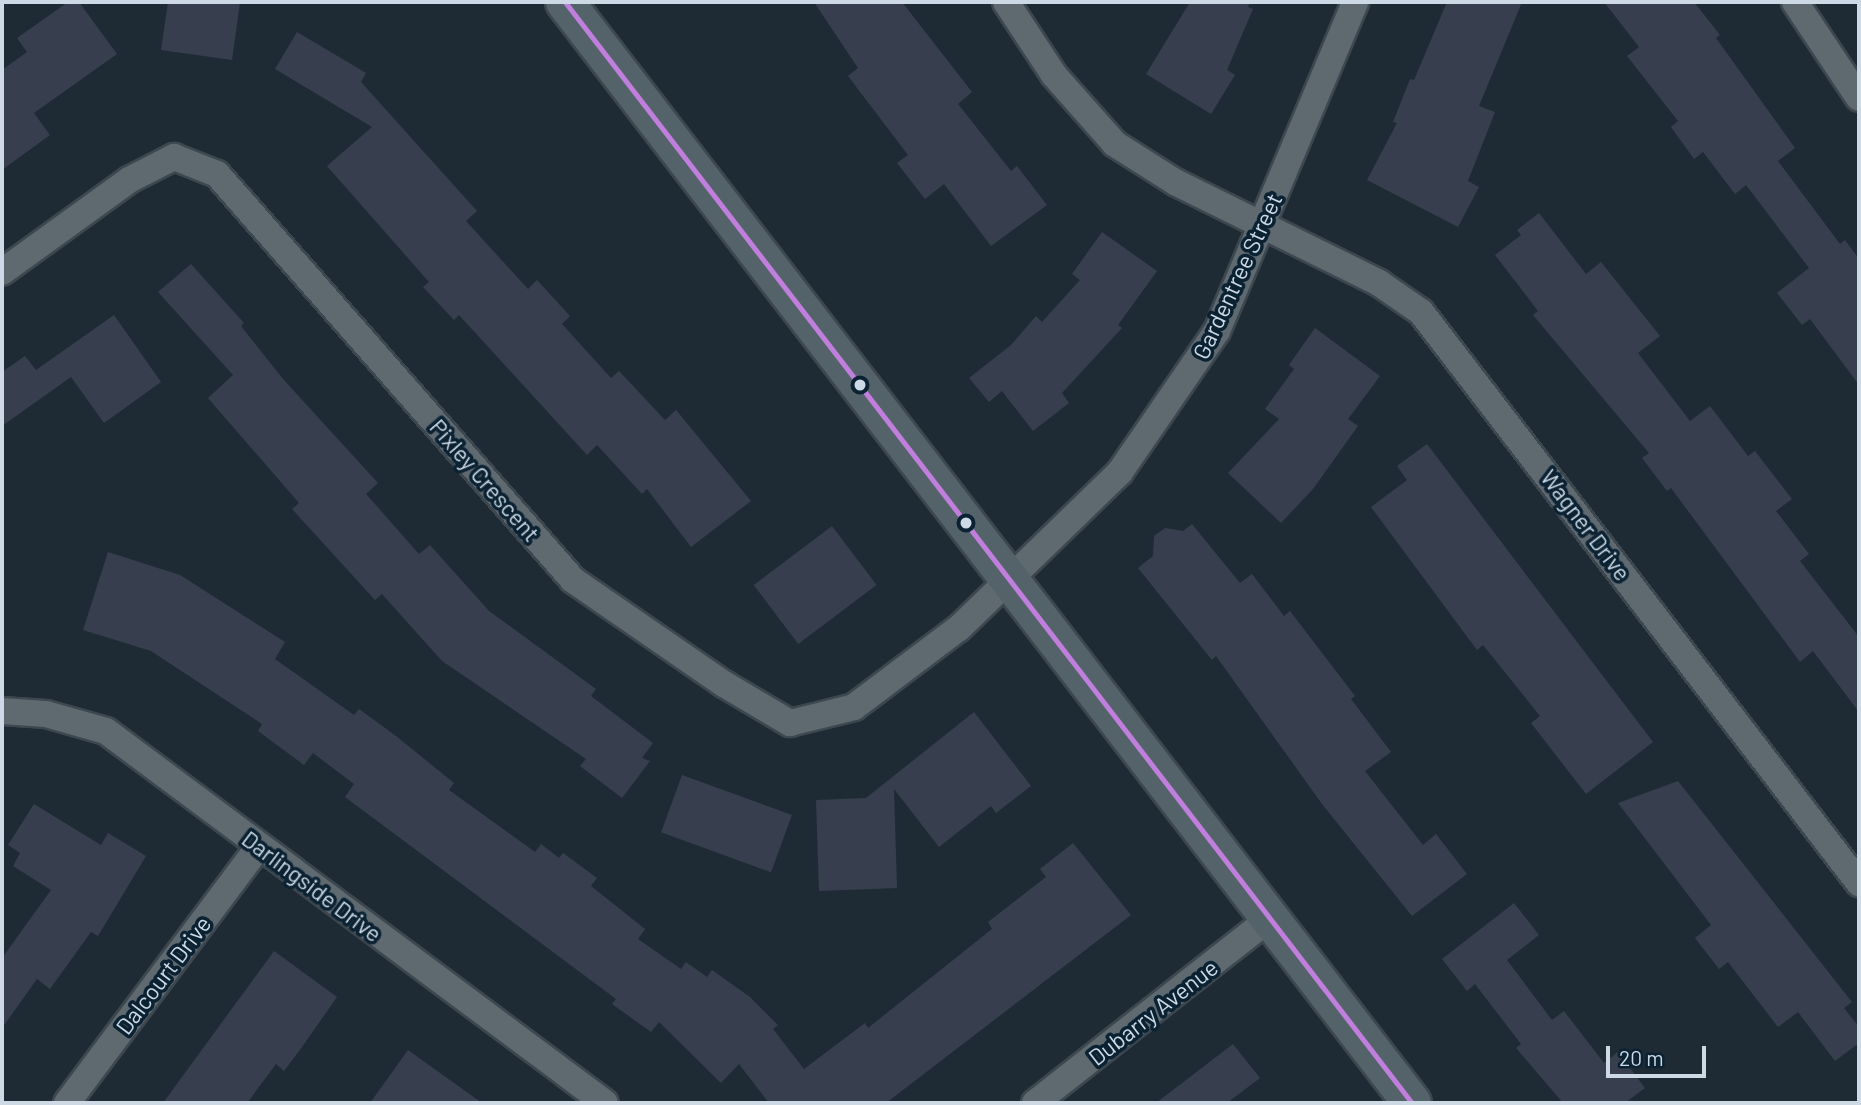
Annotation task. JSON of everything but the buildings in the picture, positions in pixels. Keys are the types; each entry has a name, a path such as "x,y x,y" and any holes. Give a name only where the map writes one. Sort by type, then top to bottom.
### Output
{"main road":[{"path":"565,2 1412,1103"}],"street":[{"name":"Wagner Drive","path":"1006,2 1054,75 1115,144 1175,182 1379,283 1421,312 1859,883"},
{"name":"Gardentree Street","path":"1010,580 1120,472 1195,367 1217,331 1355,2"},
{"path":"1795,2 1859,98"},
{"name":"Pixley Crescent","path":"2,272 129,180 174,157 217,174 573,580 724,684 790,723 854,707 959,628 1010,580"},
{"name":"Darlingside Drive","path":"2,711 46,714 106,731 605,1103"},
{"name":"Dalcourt Drive","path":"67,1103 259,846"},
{"name":"Dubarry Avenue","path":"1035,1103 1269,919"}],"transit line":[{"path":"565,2 1412,1103"}]}
